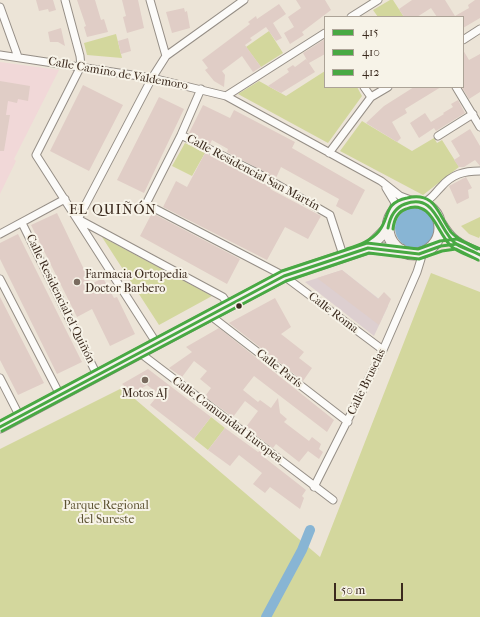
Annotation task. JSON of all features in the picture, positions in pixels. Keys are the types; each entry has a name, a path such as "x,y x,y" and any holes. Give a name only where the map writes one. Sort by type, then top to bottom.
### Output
{"main road":[{"path":"457,244 430,248 419,254 401,250 394,245 390,237 388,228 392,213 398,207 418,202 434,210 447,234 457,244 480,255"},
{"path":"430,248 439,237 440,223"},
{"path":"368,248 388,228"},
{"path":"0,427 284,276 368,248 401,250"}],"street":[{"path":"65,0 80,56 81,66 36,155 78,218 157,344"},
{"path":"150,0 166,56"},
{"path":"78,218 152,78 166,56 244,0"},
{"path":"353,16 378,0"},
{"path":"0,7 18,57"},
{"path":"464,39 480,29"},
{"path":"226,96 324,35"},
{"name":"Calle Camino de Valdemoro","path":"0,55 81,66 152,78 226,96 381,181 400,196 418,202"},
{"path":"365,88 371,97"},
{"path":"329,153 371,97 386,88"},
{"path":"457,88 480,127"},
{"path":"181,135 201,89"},
{"path":"438,136 472,114"},
{"name":"Calle Residencial San Martín","path":"181,135 257,173 330,215 343,256"},
{"name":"Calle Roma","path":"181,135 146,204 284,276 383,350"},
{"path":"418,202 433,198 442,186 462,172 480,171"},
{"name":"Calle Camino de Valdemoro","path":"381,181 395,203 392,213"},
{"path":"0,234 65,199"},
{"path":"78,218 223,297 229,306"},
{"name":"Calle Residencial el Quiñón","path":"22,223 97,375"},
{"name":"Calle Bruselas","path":"314,486 348,422 383,350 417,272 421,259 419,254"},
{"path":"0,279 60,395"},
{"name":"Calle París","path":"211,316 348,422"},
{"name":"Calle Comunidad Europea","path":"140,353 314,486"},
{"path":"0,378 20,416"},
{"path":"314,486 333,500"}],"shaded area":[{"path":"0,62 59,70 14,159 16,161 0,194"},
{"path":"342,270 388,306 374,336 305,282"}],"green space":[{"path":"390,0 393,0 403,16 377,16 373,10"},
{"path":"269,31 283,53 261,67 246,47"},
{"path":"116,34 122,58 87,55 84,43"},
{"path":"324,72 324,88 358,88 362,96 328,143 238,94 259,81 286,96"},
{"path":"362,121 412,151 434,138 437,143 442,140 459,167 423,195 340,151"},
{"path":"185,143 205,153 192,176 172,166"},
{"path":"480,217 479,238 469,234 461,226"},
{"path":"102,237 212,296 159,325"},
{"name":"Parque Regional del Sureste","path":"431,273 480,292 480,617 0,617 0,449 122,388 320,557"},
{"path":"211,417 225,428 208,450 194,439"}],"water":[{"path":"419,208 426,211 432,217 435,228 434,236 426,245 419,248 411,248 404,245 396,236 395,224 398,217 407,209"}],"building":[{"path":"36,0 53,0 56,10 49,12 48,9 39,11"},
{"path":"77,0 95,0 101,20 104,19 108,32 87,37 84,27 86,26"},
{"path":"122,0 138,0 144,28 127,33 123,17 126,16"},
{"path":"296,0 325,0 331,10 302,32 304,35 290,44 284,33 294,27 288,17 301,8"},
{"path":"412,0 445,0 455,16 436,16 431,8 419,16 403,16 399,9"},
{"path":"475,0 480,0 480,18 464,27 464,16 455,16 469,8 468,5"},
{"path":"279,4 286,14 273,23 282,38 276,41 266,27 250,38 252,40 245,45 261,67 253,72 242,56 222,71 225,75 224,87 214,81 205,70 208,68 202,60 250,24 248,22 256,16 257,19"},
{"path":"184,8 185,12 187,11 190,28 172,33 166,12"},
{"path":"61,28 65,46 58,42 50,42 48,32"},
{"path":"128,38 131,51 121,54 118,41"},
{"path":"324,40 324,55 309,63 315,72 281,93 268,86 289,72 287,69 293,65 295,67 306,59 308,62 303,53"},
{"path":"464,52 469,60 480,54 480,92 469,99 463,89"},
{"path":"0,81 30,86 28,101 18,99 17,103 8,101 6,115 10,115 4,151 0,151"},
{"path":"83,85 123,105 89,171 50,151"},
{"path":"412,88 439,88 405,109 407,113 392,122 401,138 397,142 366,123 384,106"},
{"path":"159,97 184,109 144,193 117,180"},
{"path":"458,100 465,113 436,131 434,128 419,138 410,123 425,113 431,122 453,107 451,104"},
{"path":"203,105 230,118 234,110 295,142 292,148 365,190 352,215 336,206 339,199 281,167 276,178 227,152 228,149 212,140 210,144 189,133"},
{"path":"470,129 480,146 480,166 475,160 464,167 459,167 454,160 460,156 451,141"},
{"path":"205,153 255,177 271,187 270,189 321,216 308,239 285,227 267,260 163,207 176,181 187,187"},
{"path":"466,177 472,188 468,190 469,198 457,204 449,186"},
{"path":"57,213 91,284 103,278 114,298 117,297 135,334 110,346 92,309 77,317 31,225"},
{"path":"152,213 240,259 227,284 140,236"},
{"path":"18,234 82,362 57,374 0,259 0,243"},
{"path":"342,270 378,299 384,292 391,299 379,325 317,278"},
{"path":"0,297 44,383 18,395 0,360"},
{"path":"275,298 291,327 281,334 304,352 299,358 312,368 303,381 229,323"},
{"path":"219,328 334,420 327,432 254,376 243,390 258,402 260,400 271,408 278,398 280,413 287,419 284,422 309,441 312,437 321,444 319,449 323,452 319,459 308,451 299,462 276,444 273,448 266,443 246,427 258,411 245,401 233,417 208,399 206,395 211,388 200,379 207,371 194,361 182,377 169,368 192,352 186,347"},
{"path":"148,369 211,417 194,439 150,405 159,394 147,385 134,393 122,384"},
{"path":"225,428 258,452 260,451 267,456 265,458 306,490 302,496 304,498 300,509 270,487 265,493 253,484 262,473 239,455 230,466 208,450"}],"waterway":[{"path":"266,617 302,550 310,530"}],"transit line":[{"name":"412","path":"347,249 364,242 376,234 382,226 390,207 394,203 399,200 417,197 430,201 435,206 451,232 463,242 477,249"},
{"name":"415","path":"388,228 395,210 405,204 415,202 424,203 435,214 450,238 456,244 476,253"},
{"name":"410","path":"393,229 395,220 400,212 415,207 422,208 433,218 446,240 453,248 474,258"},
{"name":"412","path":"0,421 282,271 367,243 418,249 440,241 457,239 480,249"},
{"name":"415","path":"0,427 284,276 368,248 419,254 441,246 457,244 480,255"},
{"name":"410","path":"2,431 286,281 369,253 419,259 442,251 456,249 478,260"}],"place":[{"name":"Farmacia Ortopedia Doctor Barbero","path":"77,282"},
{"name":"Motos AJ","path":"145,380"}],"district":[{"name":"EL QUIÑÓN","path":"113,211"}]}
